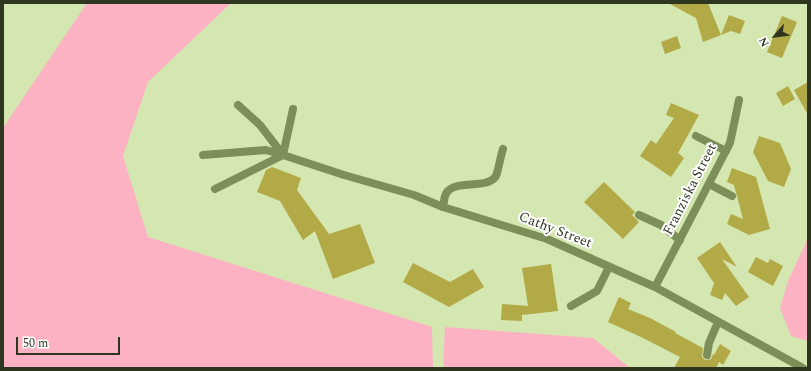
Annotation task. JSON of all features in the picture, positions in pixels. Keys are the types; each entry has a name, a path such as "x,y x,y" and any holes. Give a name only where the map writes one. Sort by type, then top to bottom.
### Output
{"street":[{"name":"Franziska Street","path":"655,287 730,143 738,100"},
{"path":"238,105 260,125 283,155"},
{"path":"283,155 293,109"},
{"path":"696,136 726,151"},
{"path":"443,207 445,195 448,190 456,186 481,184 490,181 496,176 503,149"},
{"name":"Cathy Street","path":"203,155 266,150 344,175 414,195 443,207 547,239 655,287 803,368"},
{"path":"215,189 283,155"},
{"path":"709,184 732,196"},
{"path":"639,215 661,225 680,240"},
{"path":"571,306 597,290 609,266"},
{"path":"707,355 709,343 718,322"}],"shaded area":[{"path":"87,3 231,3 148,82 123,156 148,237 432,327 433,367 3,368 3,128"},
{"path":"808,238 808,341 791,336 780,308 788,281"},
{"path":"445,327 593,338 630,368 450,368 443,366"}],"building":[{"path":"668,3 708,3 721,35 703,42 696,18"},
{"path":"729,15 745,21 740,34 731,31 721,35"},
{"path":"782,16 797,22 782,58 767,52"},
{"path":"677,36 681,48 665,54 661,42"},
{"path":"808,82 808,115 794,90"},
{"path":"788,86 795,99 783,106 776,93"},
{"path":"671,103 699,115 678,153 684,158 671,177 640,156 651,140 656,144 674,118 666,115"},
{"path":"759,136 780,143 791,169 784,187 768,181 753,152"},
{"path":"272,167 301,178 297,190 329,234 360,224 375,263 333,279 315,231 303,240 280,201 257,192 266,170"},
{"path":"732,168 756,177 770,229 749,235 727,224 731,214 743,219 734,185 727,182"},
{"path":"604,182 635,212 632,215 639,222 623,239 584,202"},
{"path":"720,242 737,267 722,259 749,297 736,306 725,293 722,300 710,295 714,283 697,258"},
{"path":"756,257 768,263 770,259 783,266 773,286 748,272"},
{"path":"413,263 450,282 473,269 484,287 449,307 403,282"},
{"path":"551,264 558,311 522,315 522,321 501,320 502,304 528,306 522,268"},
{"path":"619,297 631,303 628,309 650,318 703,348 702,357 706,360 711,359 720,344 731,351 723,365 719,362 716,368 674,368 680,357 608,322"}]}
